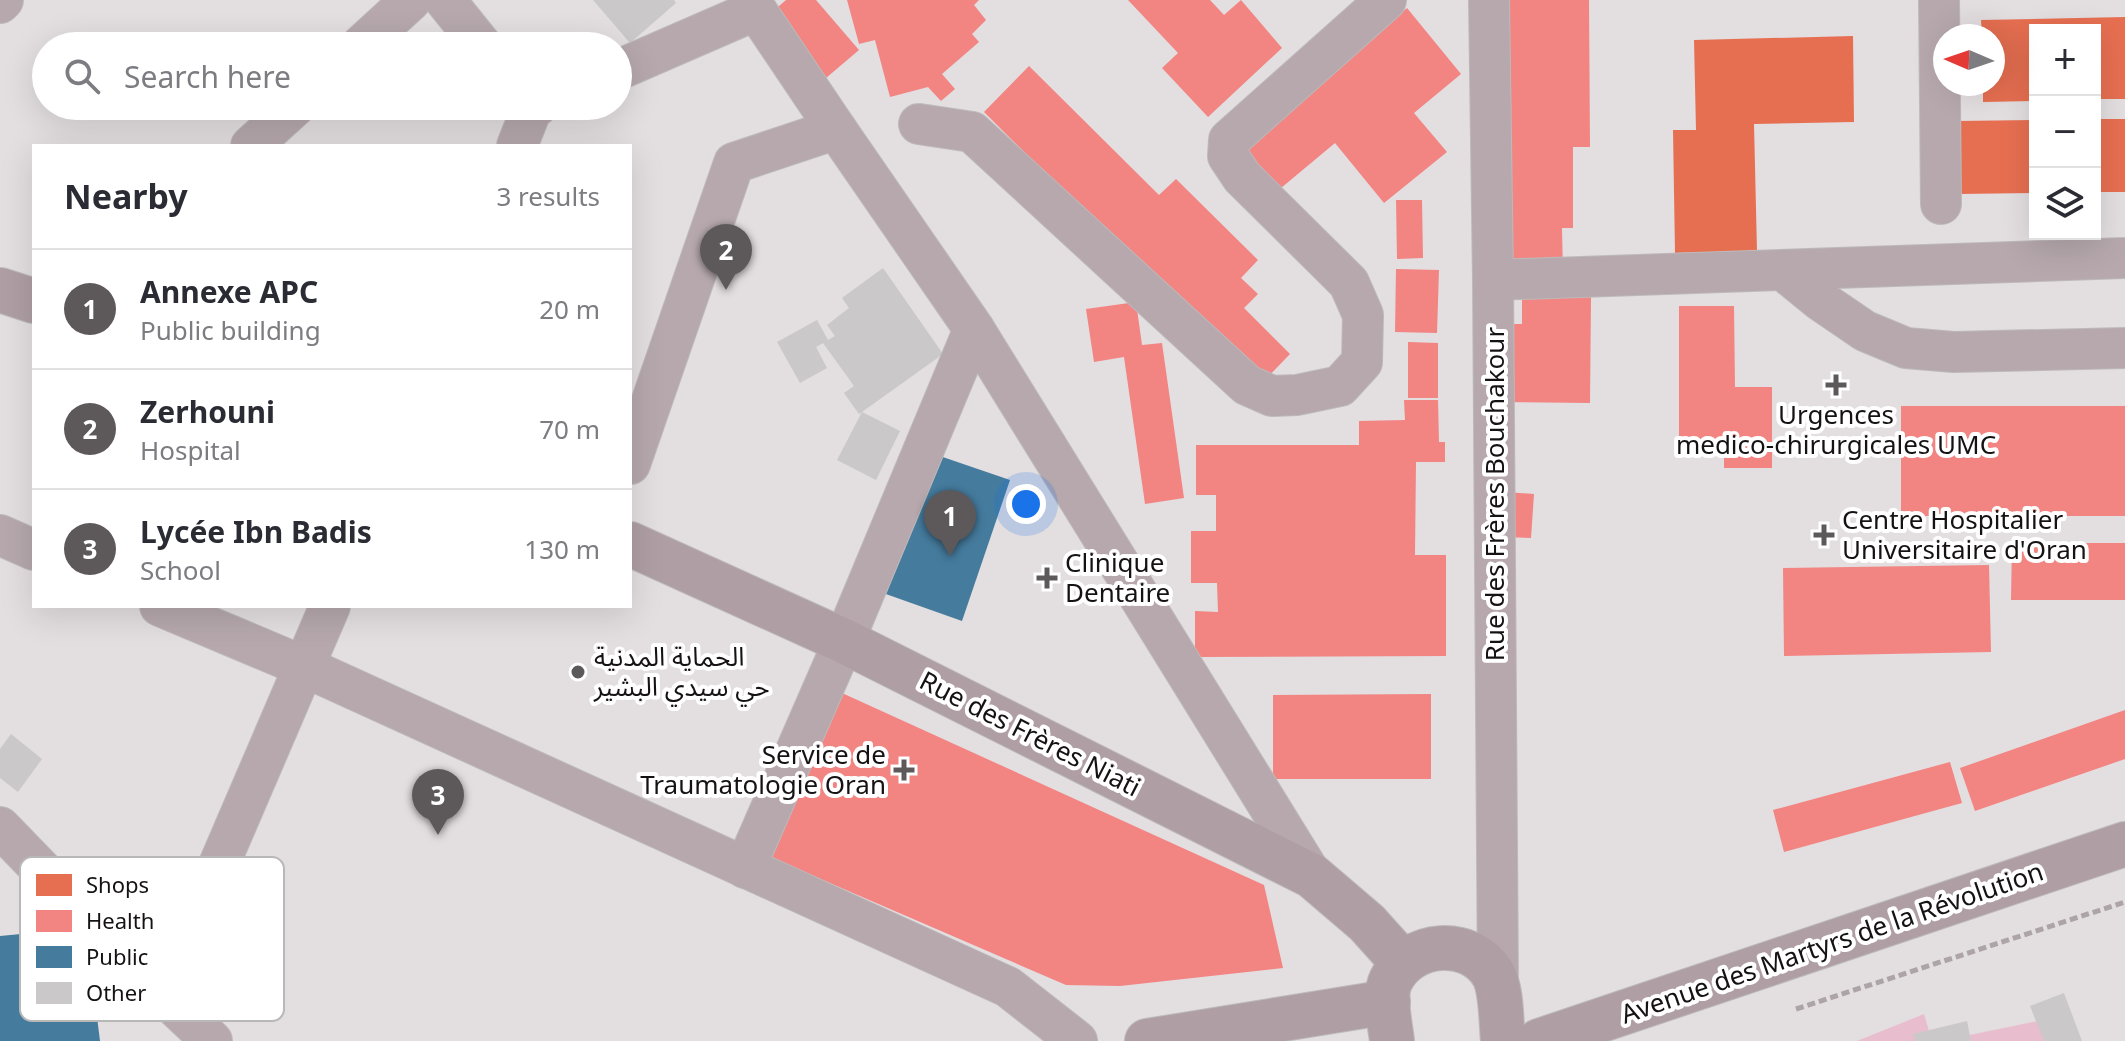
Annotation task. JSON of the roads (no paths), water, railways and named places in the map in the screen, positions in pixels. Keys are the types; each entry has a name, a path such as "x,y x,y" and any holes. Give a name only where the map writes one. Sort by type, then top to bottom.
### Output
{"main road":[{"path":"0,290 32,300"},
{"name":"Rue des Frères Niati","path":"632,545 844,641 1312,876 1367,923 1394,1002"},
{"name":"Avenue des Martyrs de la Révolution","path":"1539,1041 2125,844"},
{"path":"1147,1041 1248,1032 1394,1002 1420,952 1441,947 1461,950 1477,957 1493,974 1498,989 1503,1041"}],"street":[{"path":"376,32 411,0"},
{"path":"445,0 471,32"},
{"path":"919,124 972,132 1247,385 1272,396 1297,395 1340,386 1362,362 1363,315 1349,283 1242,177 1228,156 1229,140 1386,0"},
{"name":"Rue des Frères Bouchakour","path":"1489,0 1498,989"},
{"path":"1939,0 1941,204"},
{"path":"632,63 752,5 974,329 1312,876"},
{"path":"253,144 280,120"},
{"path":"518,144 528,120"},
{"path":"632,458 734,163 836,129"},
{"path":"1493,280 2125,258"},
{"path":"1783,270 1865,331 1906,348 1954,352 2125,348"},
{"path":"745,868 974,329"},
{"path":"0,535 32,549"},
{"path":"165,608 305,667 1008,987 1077,1041"},
{"path":"223,857 329,608"},
{"path":"0,827 29,857"},
{"path":"191,1021 212,1041"}],"place":[{"name":"Zerhouni","path":"726,290"},
{"name":"Urgences medico-chirurgicales UMC","path":"1836,385"},
{"name":"Centre Hospitalier Universitaire d'Oran","path":"1824,535"},
{"name":"Annexe APC","path":"950,556"},
{"name":"Clinique Dentaire","path":"1047,578"},
{"name":"الحماية المدنية حي سيدي البشير","path":"578,672"},
{"name":"Service de Traumatologie Oran","path":"904,770"},
{"name":"Lycée Ibn Badis","path":"438,835"}]}
